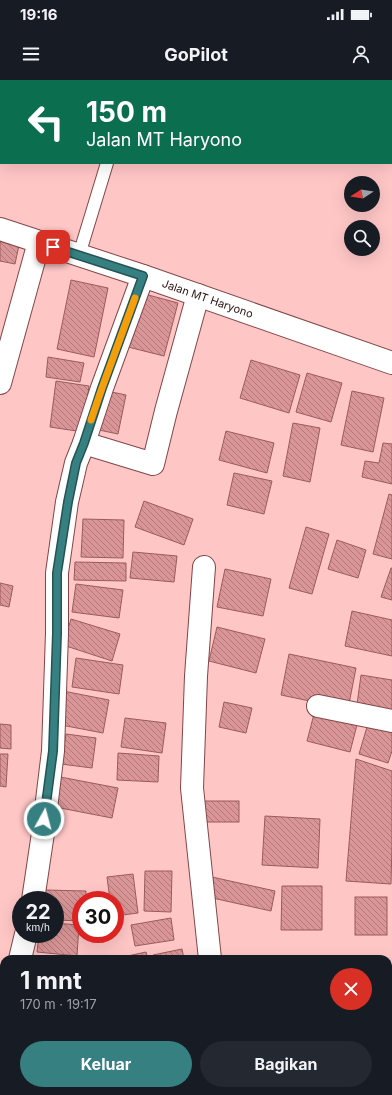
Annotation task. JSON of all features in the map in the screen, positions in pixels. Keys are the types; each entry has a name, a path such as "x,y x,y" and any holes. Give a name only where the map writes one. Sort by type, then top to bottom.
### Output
{"street":[{"name":"Jalan MT Haryono","path":"0,229 143,276 392,362"},
{"path":"0,383 40,242"},
{"path":"34,891 53,751 57,633 57,573 68,502 76,463 143,276"},
{"path":"84,443 153,464 198,295"},
{"path":"204,568 196,676 192,788 210,955"},
{"path":"318,706 392,721"},
{"path":"21,955 24,943"}],"lane":[{"path":"79,255 107,164"}],"building":[{"path":"0,241 19,245 15,264 0,261"},
{"path":"71,280 108,288 94,357 57,349"},
{"path":"141,293 178,303 164,356 128,347"},
{"path":"48,357 84,363 80,382 46,377"},
{"path":"251,360 300,375 289,413 240,398"},
{"path":"307,373 342,383 331,422 296,412"},
{"path":"56,381 89,386 83,432 50,427"},
{"path":"107,391 126,395 118,434 99,430"},
{"path":"352,391 384,398 373,452 341,445"},
{"path":"293,423 320,428 310,482 283,476"},
{"path":"226,431 274,443 267,473 219,460"},
{"path":"383,443 392,444 392,484 362,477 365,461 379,463"},
{"path":"234,473 272,481 264,514 227,505"},
{"path":"389,494 392,495 392,559 373,554"},
{"path":"144,501 193,519 184,545 135,527"},
{"path":"83,519 124,520 123,558 81,557"},
{"path":"306,527 329,534 312,594 289,588"},
{"path":"337,540 366,550 358,578 328,569"},
{"path":"133,552 177,556 174,582 130,578"},
{"path":"75,562 126,563 126,581 74,580"},
{"path":"392,568 392,600 381,597"},
{"path":"225,569 271,579 263,616 217,607"},
{"path":"0,583 13,586 9,607 0,605"},
{"path":"76,584 123,590 119,618 72,612"},
{"path":"352,611 392,620 392,656 345,646"},
{"path":"71,619 120,634 112,661 63,645"},
{"path":"217,627 265,639 256,673 209,661"},
{"path":"289,654 356,668 348,709 281,695"},
{"path":"76,658 123,665 119,694 72,687"},
{"path":"361,675 392,680 392,718 356,712"},
{"path":"63,691 109,700 103,733 56,724"},
{"path":"224,702 252,708 246,733 219,727"},
{"path":"315,710 358,721 350,752 307,741"},
{"path":"125,718 166,723 162,753 121,747"},
{"path":"369,720 392,727 392,751 388,763 359,754"},
{"path":"0,724 11,725 11,749 0,748"},
{"path":"66,734 96,738 92,768 61,764"},
{"path":"118,753 159,756 158,782 117,780"},
{"path":"0,754 8,754 6,787 0,786"},
{"path":"356,759 392,771 391,884 346,881"},
{"path":"55,776 118,788 112,818 50,806"},
{"path":"200,801 239,801 239,822 200,822"},
{"path":"265,816 320,819 318,868 262,865"},
{"path":"145,871 172,871 171,912 144,911"},
{"path":"133,874 138,913 124,915 124,891 109,891 107,877"},
{"path":"212,877 275,891 271,911 208,897"},
{"path":"282,886 322,886 322,930 281,930"},
{"path":"44,890 86,891 72,891 72,921 64,920 64,891"},
{"path":"355,897 387,897 387,935 355,935"},
{"path":"171,918 174,940 135,946 131,925"},
{"path":"64,924 72,924 72,943 78,943 77,955 37,952 38,943 64,943"},
{"path":"182,949 183,955 153,955"},
{"path":"146,952 147,955 132,955"}],"slow traffic":[{"path":"91,420 135,298"}],"route":[{"path":"44,819 53,751 57,633 57,573 68,502 76,463 143,276 53,247"}]}
